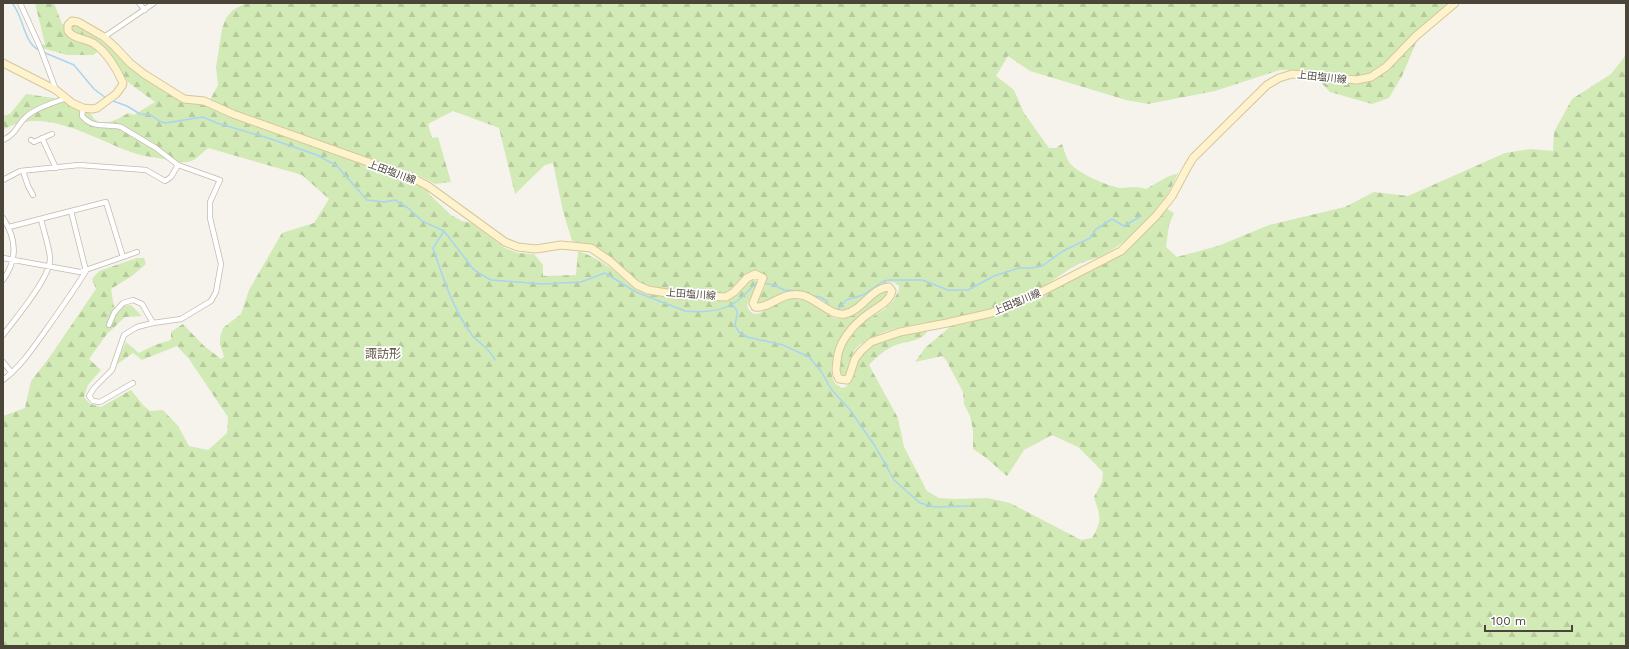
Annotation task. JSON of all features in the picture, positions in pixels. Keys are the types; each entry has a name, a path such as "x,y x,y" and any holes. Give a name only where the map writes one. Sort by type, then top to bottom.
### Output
{"main road":[{"name":"上田塩川線","path":"83,108 97,108 116,94 123,83 101,49 92,43 70,34 68,31 68,25 72,21 78,22 104,38 144,74 184,99 204,102 233,114 413,178 428,186 505,242 518,247 536,249 561,245 591,248 610,261 637,285 648,290 680,296 726,297 734,292 747,278 755,274 763,278 753,302 756,308 761,308 786,295 801,294 836,313 845,314 856,308 878,289 888,287 892,291 889,298 863,318 845,338 841,345 837,357 836,372 839,379 843,381 847,380 849,377 855,359 871,342 900,332 991,313 1045,290 1121,250 1151,220 1172,196 1186,168 1193,158 1267,85 1279,78 1292,74 1357,80 1371,77 1386,67 1416,36 1455,3"},
{"path":"3,63 56,90 83,108"}],"street":[{"path":"20,3 40,47 56,90"},
{"path":"139,3 145,10"},
{"path":"104,38 154,3"},
{"path":"3,140 13,134 24,119 33,111 66,98"},
{"path":"83,108 82,116 88,122 96,126 115,125 121,127 156,148 178,165 220,180 210,202 210,213 221,264 216,292 211,301 181,319 137,327 124,335 112,370 94,388 89,396 93,401 100,402 133,383"},
{"path":"31,140 34,142 52,134"},
{"path":"42,138 56,168"},
{"path":"3,180 22,171 79,165 146,170 165,181 171,177 178,165"},
{"path":"22,171 33,195"},
{"path":"9,227 106,202 123,258"},
{"path":"3,380 26,358 86,271 71,211"},
{"path":"3,218 9,227 14,244 14,260 3,280"},
{"path":"3,335 42,282 48,267 50,259 41,219"},
{"path":"3,258 80,272 137,252"},
{"path":"109,326 114,313 123,303 133,300 142,304 153,323"},
{"path":"3,362 12,373"}],"green space":[{"path":"35,3 54,3 62,24 77,25 85,29 182,101 189,103 203,103 378,170 412,181 427,189 429,194 451,215 462,221 471,223 505,248 518,253 534,254 543,265 543,276 576,275 578,251 589,255 604,264 637,289 655,295 704,301 723,300 735,294 753,279 758,281 758,284 747,306 753,313 756,314 763,312 783,300 795,299 804,300 816,305 832,317 840,319 854,314 876,293 888,289 889,296 875,306 865,316 834,357 832,364 832,376 835,383 842,388 848,385 854,366 866,348 894,336 924,329 927,332 920,338 893,346 886,350 869,365 898,418 904,447 927,491 939,498 987,498 1010,503 1081,540 1092,538 1098,527 1099,514 1094,497 1102,482 1103,472 1078,447 1052,435 1024,450 1007,476 973,449 973,430 970,416 964,404 963,392 946,360 942,356 915,362 925,348 951,326 968,323 1020,305 1046,294 1107,260 1146,231 1167,209 1174,213 1169,225 1166,247 1177,257 1218,246 1269,225 1345,207 1374,192 1408,196 1505,153 1531,149 1553,151 1554,132 1572,99 1611,74 1626,55 1626,646 3,646 3,416 25,408 31,381 49,358 96,289 92,279 99,271 137,258 144,258 146,264 132,276 111,289 114,307 131,305 142,316 125,317 107,334 89,359 101,370 88,385 84,397 90,404 101,407 131,390 150,411 163,410 178,426 189,446 208,450 227,433 228,417 189,359 177,346 142,360 133,353 116,365 126,342 139,353 155,345 171,340 171,332 183,324 203,345 221,359 224,357 220,344 220,337 223,328 241,314 249,290 282,233 314,223 329,199 302,175 208,148 193,160 181,162 135,153 84,132 51,122 34,121 18,123 3,130 3,116 10,114 26,94 61,99 84,112 91,114 98,122 103,123 113,121 128,113 134,115 155,102 129,83 103,48 93,55 67,55 42,48 41,45 45,44"},
{"path":"246,3 1451,3 1423,26 1402,76 1389,98 1372,104 1330,92 1309,70 1280,70 1215,91 1148,104 1126,100 1030,71 1008,56 996,76 1014,90 1024,113 1049,148 1056,148 1062,144 1072,166 1093,178 1109,185 1121,188 1136,187 1146,189 1167,177 1178,173 1170,190 1147,220 1111,251 1100,257 1078,264 1035,291 997,307 977,314 913,325 886,331 874,336 862,343 854,351 847,373 844,377 841,376 839,366 843,346 864,322 885,309 893,301 899,290 899,286 893,282 886,282 880,285 860,304 848,311 839,311 830,308 814,296 804,292 793,291 779,295 761,305 756,304 766,284 766,277 762,274 726,293 721,294 681,293 652,288 643,284 592,246 572,241 563,211 553,163 545,165 515,194 499,128 453,111 428,124 432,138 438,137 451,182 435,184 420,176 398,171 233,113 210,100 218,85 216,67 222,29 226,18 233,10"}],"waterway":[{"path":"12,3 30,41 39,50"},
{"path":"43,52 74,65 94,89 106,98"},
{"path":"113,101 127,106 140,114 151,115 159,121 165,123 203,117 217,123 268,138 317,155 337,166 367,200 384,202 395,200 408,208 422,221 444,231 474,270 491,280 542,284 581,282 605,273 636,292 685,311 700,312 729,306 741,298 757,283"},
{"path":"835,309 839,309 846,300 863,295 882,282 888,280 922,280 948,290 968,290 994,276 1019,268 1042,266 1063,251 1090,238 1095,230 1112,219 1124,226 1141,216"},
{"path":"444,231 433,248 449,293 465,325 472,335 490,352 495,360"},
{"path":"763,283 774,285 784,290 800,291"},
{"path":"809,295 820,297 827,301 828,307"},
{"path":"731,304 737,312 735,326 739,332 747,337 783,345 809,357 821,371 831,389 850,410 875,446 894,480 920,503 935,507 969,506"}],"district":[{"name":"諏訪形","path":"383,354"}]}
